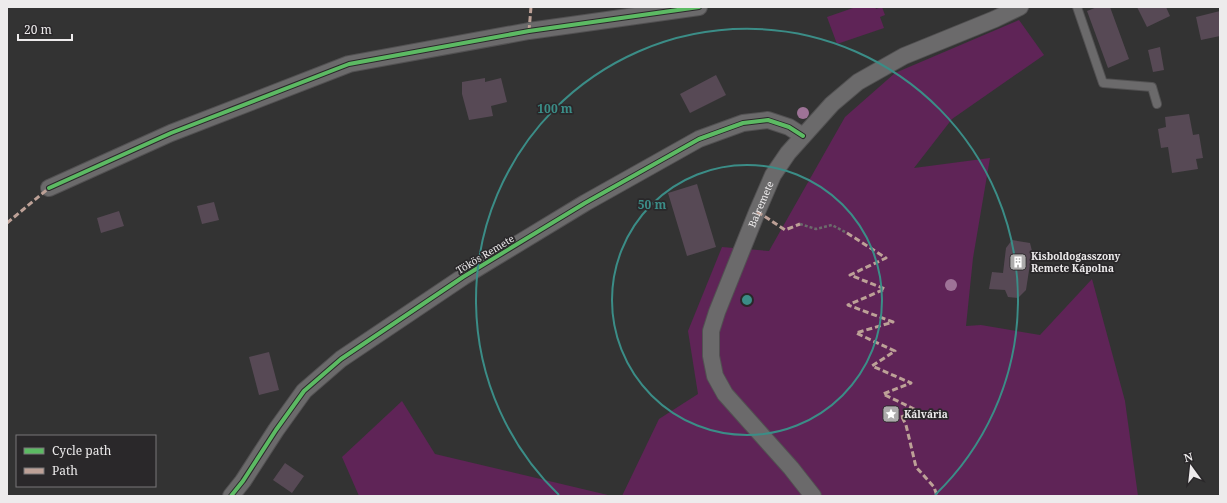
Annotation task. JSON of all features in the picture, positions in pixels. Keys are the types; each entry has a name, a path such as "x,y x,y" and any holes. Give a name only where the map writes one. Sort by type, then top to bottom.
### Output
{"street":[{"path":"50,188 171,133 349,64 529,32 699,7"},
{"name":"Balremete","path":"813,496 792,468 725,394 715,376 711,356 711,332 717,312 757,212 773,175 788,153 832,104 858,82 904,56 995,19 1020,7"},
{"name":"Tökös Remete","path":"231,496 243,482 276,430 304,391 341,359 463,276 585,203 699,139 743,123 768,120 789,126 803,136"}],"lane":[{"path":"1077,7 1103,83 1152,87 1157,104"}],"path":[{"path":"800,224 816,229 832,225 847,233"}],"shaded area":[{"path":"856,7 875,7 876,9 882,7 885,15 880,17 884,28 837,44 827,17"},
{"path":"1019,20 1044,55 952,119 914,168 990,158 973,258 966,326 981,325 1040,335 1092,279 1125,401 1138,496 622,496 659,419 698,394 688,331 722,247 769,251 845,117 895,73"},
{"path":"402,401 435,454 612,496 359,496 342,457"}],"building":[{"path":"1097,7 1110,7 1129,59 1108,68 1087,11"},
{"path":"1137,7 1166,7 1170,16 1147,27"},
{"path":"1220,11 1220,36 1201,40 1196,17"},
{"path":"1160,47 1164,70 1153,72 1148,50"},
{"path":"716,75 726,95 690,113 680,94"},
{"path":"485,78 485,82 501,78 507,102 491,106 493,116 469,120 462,94 462,82"},
{"path":"1189,114 1193,135 1199,134 1203,158 1196,159 1198,169 1172,173 1168,147 1161,148 1158,129 1166,127 1165,117"},
{"path":"697,184 716,247 687,256 668,193"},
{"path":"214,202 219,220 202,224 197,206"},
{"path":"119,211 124,226 101,233 97,218"},
{"name":"Kisboldogasszony Remete Kápolna","path":"1012,240 1030,243 1032,251 1026,290 1018,298 1008,297 1005,290 989,289 992,272 1003,273 1006,248"},
{"path":"269,352 279,390 259,395 249,357"},
{"path":"285,463 304,476 292,493 273,480"}],"marked path":[{"path":"529,31 531,7"},
{"path":"7,223 49,188"},
{"path":"757,212 785,230 800,224"},
{"path":"847,233 886,258 850,275 885,289 848,305 893,322 856,333 895,351 872,366 911,383 883,394 916,410 895,420"},
{"path":"902,417 906,425 916,467 934,487 937,496"}],"cycle path":[{"path":"49,188 171,133 349,64 529,31 699,7"},
{"path":"231,496 243,481 276,430 304,391 341,359 463,277 585,203 699,139 743,123 768,120 789,127 803,136"}],"place":[{"name":"Kisboldogasszony Remete Kápolna","path":"1018,262"},
{"name":"Kálvária","path":"891,414"}]}
